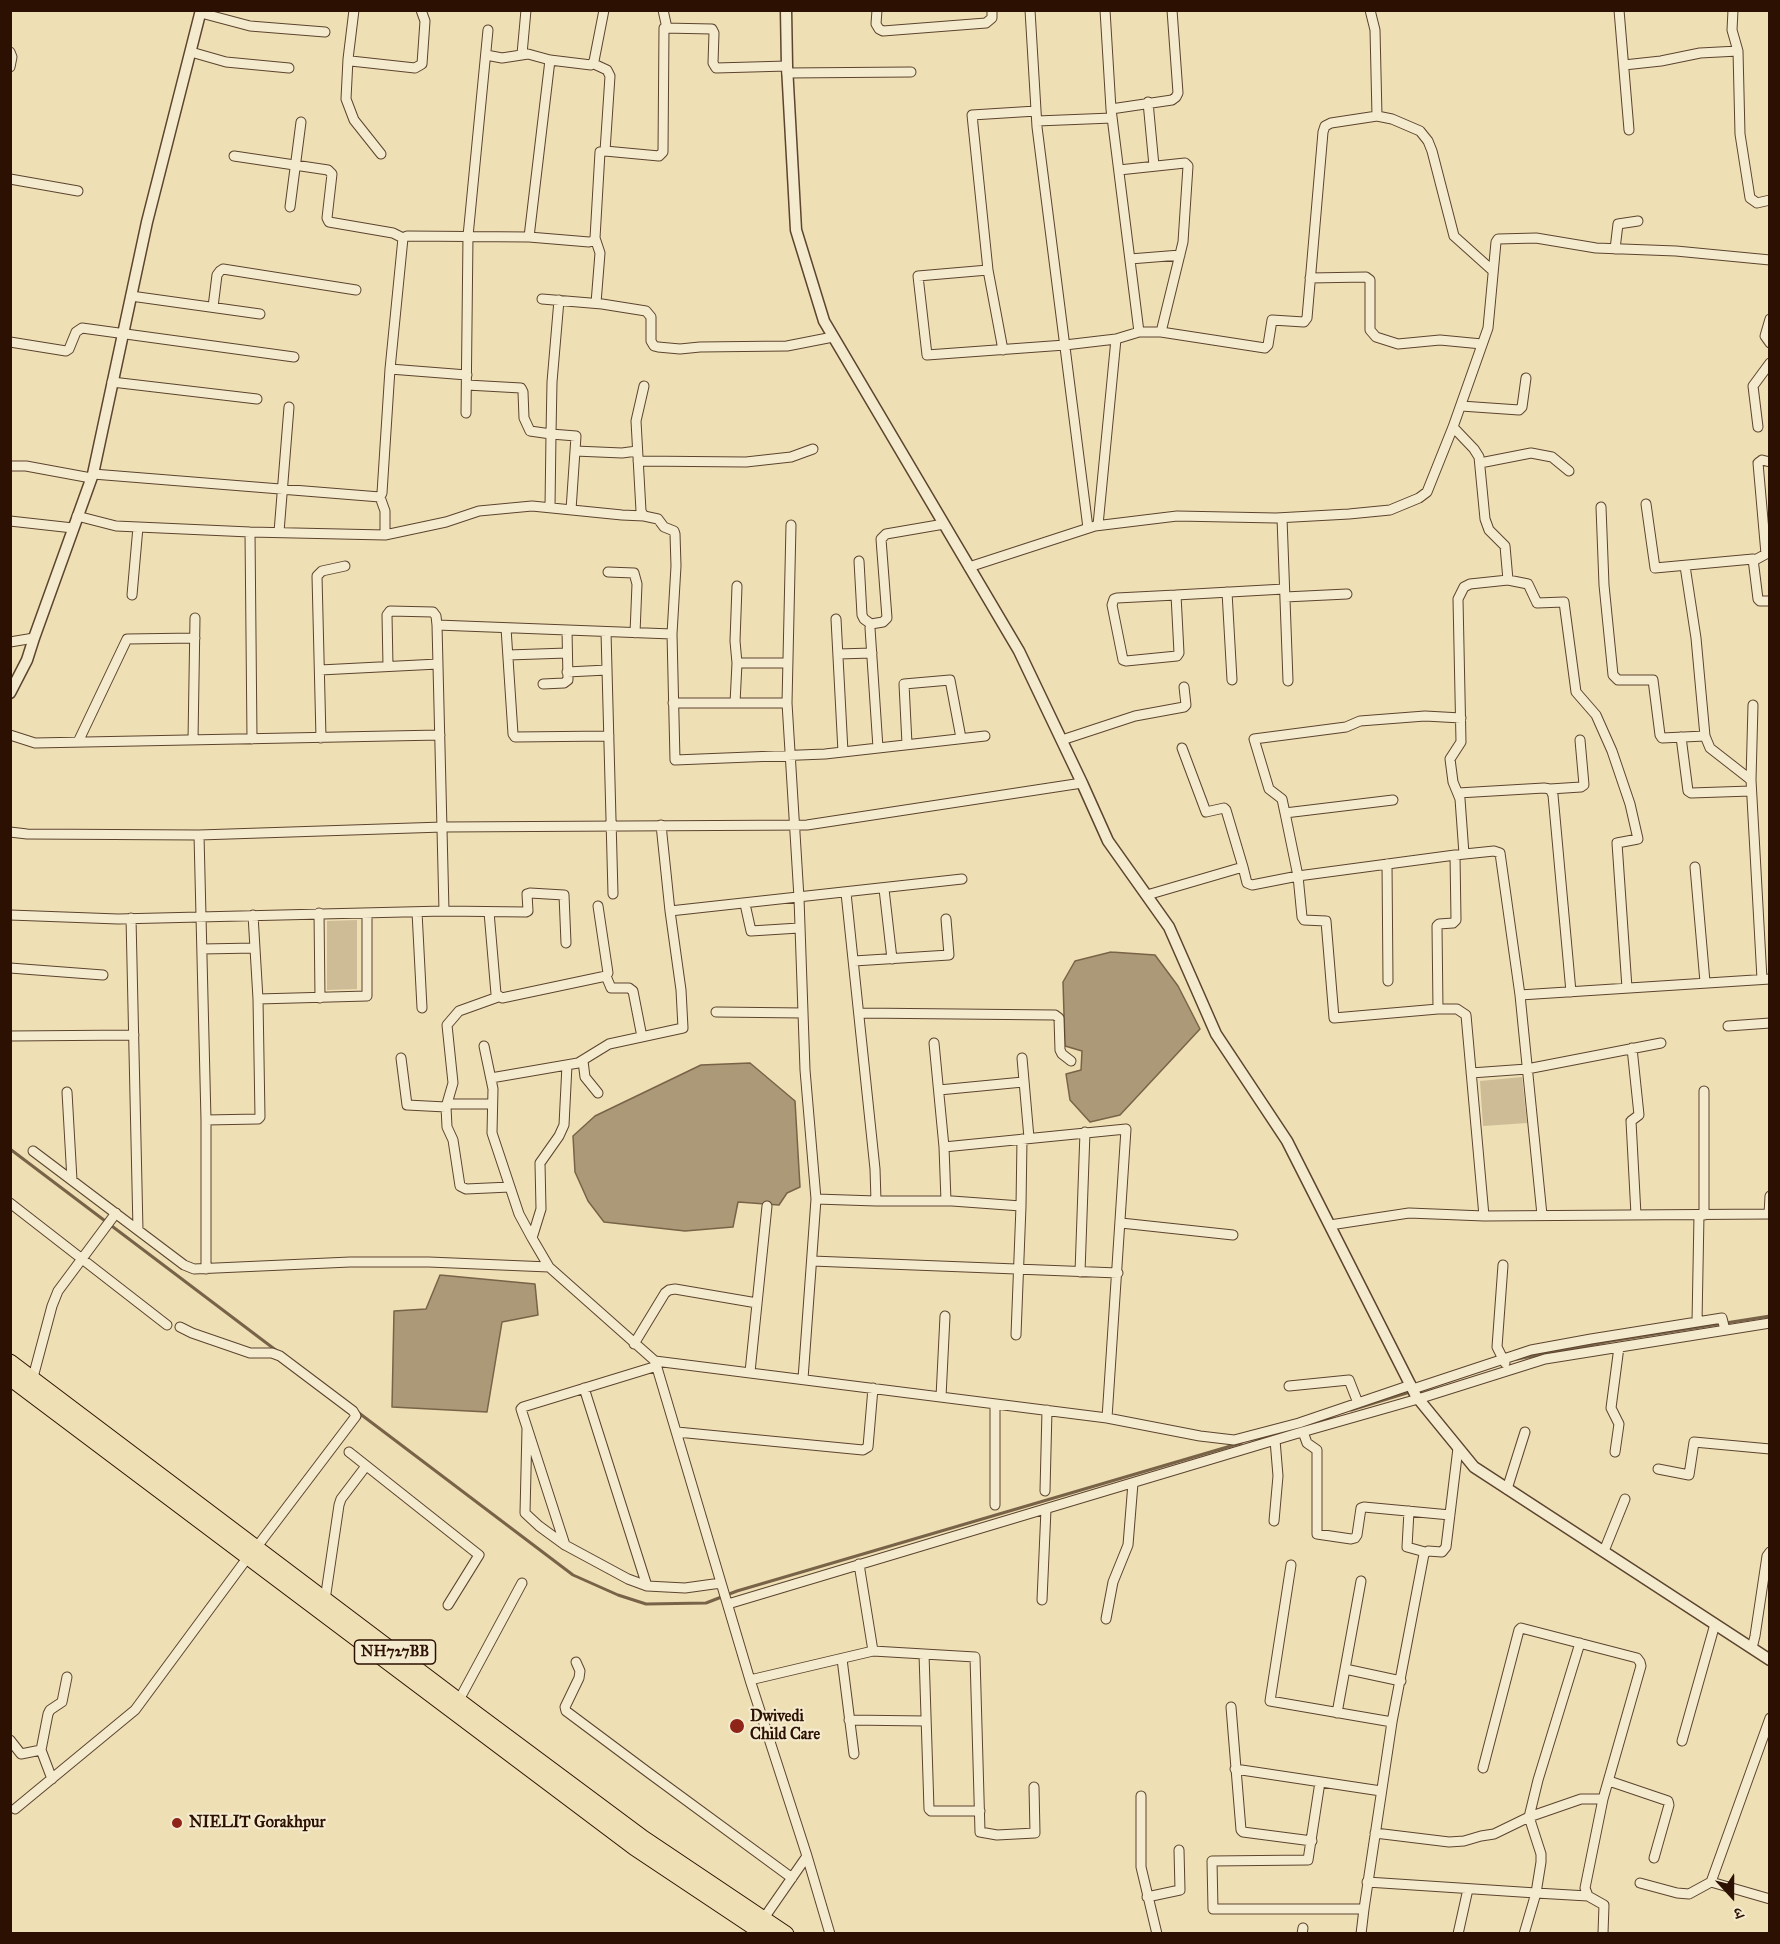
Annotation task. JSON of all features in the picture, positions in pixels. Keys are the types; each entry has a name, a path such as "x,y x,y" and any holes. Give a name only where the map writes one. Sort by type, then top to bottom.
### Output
{"highway":[{"name":"NH727BB","path":"10,1362 31,1386 635,1848 764,1926 786,1934"},
{"name":"NH727BB","path":"10,1378 31,1386"},
{"name":"NH727BB","path":"252,1553 325,1600 764,1926"}],"street":[{"path":"354,10 346,99 354,120 381,154"},
{"path":"348,59 419,67 422,64 425,21 421,10"},
{"path":"522,54 526,10"},
{"path":"663,10 667,28"},
{"path":"786,10 796,230 824,321 1019,651 1108,842 1168,927 1216,1034 1287,1141 1414,1392 1473,1467 1770,1660"},
{"path":"877,10 876,24 883,31 986,23 992,18 992,10"},
{"path":"1105,10 1112,113 1139,332"},
{"path":"1003,350 988,270 972,115 1036,116 1112,113 1148,102 1172,100 1178,93 1172,10"},
{"path":"1370,10 1375,30 1377,116"},
{"path":"1619,10 1629,130"},
{"path":"1733,10 1732,30 1738,51 1740,134 1750,198 1757,203 1770,201"},
{"path":"594,63 601,11"},
{"path":"1031,11 1036,116 1088,528"},
{"path":"10,693 27,660 92,476 147,222 201,12 250,26 325,32"},
{"path":"596,303 600,253 595,238 600,152 662,155 663,31 667,28 712,29 714,33 712,63 716,68 911,72"},
{"path":"466,413 468,236 488,30"},
{"path":"1624,65 1661,61 1706,52 1738,51"},
{"path":"10,52 12,57 10,68"},
{"path":"191,52 226,62 289,68"},
{"path":"486,56 502,58 522,54 550,60 591,65 594,63 607,70 610,76 604,151"},
{"path":"529,237 550,60"},
{"path":"1148,102 1154,166"},
{"path":"988,270 918,276 926,353 930,356 1065,345 1116,339 1139,332 1161,332 1265,348 1268,345 1272,320 1300,323 1307,318 1325,126 1331,123 1377,116 1410,126 1428,141 1454,236 1493,271"},
{"path":"290,207 301,122"},
{"path":"234,156 296,164 331,172 327,218 329,222 393,233 403,238 529,237 589,242 595,238"},
{"path":"1119,170 1185,164 1188,166 1183,242 1161,332"},
{"path":"10,179 78,191"},
{"path":"1615,249 1618,224 1638,221"},
{"path":"385,535 385,511 380,497 403,238"},
{"path":"969,567 1098,525 1177,516 1282,518 1349,514 1390,510 1419,498 1426,492 1453,427 1488,328 1498,238 1536,238 1596,248 1676,251 1770,260"},
{"path":"1130,259 1180,255"},
{"path":"213,307 218,275 223,269 356,290"},
{"path":"1310,278 1366,277 1370,280 1370,330 1376,338 1398,344 1440,340 1482,344"},
{"path":"131,296 260,314"},
{"path":"542,299 646,310 651,317 651,341 658,348 787,346 833,337"},
{"path":"550,507 552,382 559,300"},
{"path":"1770,319 1766,336 1770,343"},
{"path":"10,342 66,351 76,332 82,328 294,357"},
{"path":"1098,525 1116,339"},
{"path":"1758,427 1753,386 1770,363"},
{"path":"390,369 521,388 524,418 530,431 576,436 571,510"},
{"path":"1461,406 1519,410 1522,407 1526,378"},
{"path":"112,382 257,399"},
{"path":"644,386 636,421 641,511 644,516"},
{"path":"279,532 289,407"},
{"path":"1453,427 1477,453 1485,519 1489,530 1505,546 1508,580"},
{"path":"638,461 746,462 791,457 813,449"},
{"path":"575,451 622,453 637,451"},
{"path":"1480,463 1492,462 1517,454 1542,453 1552,457 1569,471"},
{"path":"1646,504 1655,568 1751,558 1755,560 1766,554 1758,463 1762,460 1770,462"},
{"path":"10,466 26,466 92,476 380,497"},
{"path":"77,516 116,526 385,535 446,522 483,510 532,506 658,519 664,527 674,531 675,534 676,566 672,634 674,758 676,761 843,752 985,736"},
{"path":"1601,507 1604,585 1613,675 1618,680 1653,680 1660,735 1665,739 1705,735"},
{"path":"1282,518 1288,681"},
{"path":"10,521 73,528"},
{"path":"871,624 883,622 887,618 882,537 886,534 944,524"},
{"path":"791,525 787,703 799,898 805,1070 816,1199 803,1379"},
{"path":"132,596 138,526"},
{"path":"250,532 252,739"},
{"path":"1755,560 1758,599 1770,601"},
{"path":"859,561 862,615 871,624 878,748"},
{"path":"321,738 317,576 322,571 345,566"},
{"path":"1685,566 1696,638 1705,735 1710,748 1751,780"},
{"path":"608,572 634,573 637,584 635,633"},
{"path":"1438,1009 1437,926 1453,923 1456,920 1459,855 1458,793 1452,782 1450,759 1461,746 1458,599 1464,586 1470,584 1508,580 1528,584 1537,603 1564,602 1575,692 1596,715 1612,750 1630,804 1638,839 1617,843 1627,988"},
{"path":"735,703 737,586"},
{"path":"1227,592 1232,680"},
{"path":"1176,595 1179,653 1177,656 1123,660 1112,605 1114,599 1176,595 1227,592 1347,594"},
{"path":"388,666 387,612 433,612 437,625 444,911"},
{"path":"193,740 195,618"},
{"path":"836,620 843,752"},
{"path":"437,625 672,634"},
{"path":"506,628 515,737 609,736"},
{"path":"543,684 566,682 567,630"},
{"path":"606,632 613,894"},
{"path":"10,642 34,638"},
{"path":"78,742 127,639 195,638"},
{"path":"508,655 567,653"},
{"path":"838,654 872,653"},
{"path":"737,663 788,663"},
{"path":"320,670 438,664"},
{"path":"567,672 607,670"},
{"path":"908,744 904,684 950,680 961,738"},
{"path":"1062,740 1135,716 1184,707 1186,705 1184,687"},
{"path":"673,703 787,703"},
{"path":"1520,995 1766,979 1751,791 1753,705"},
{"path":"1461,718 1425,716 1360,721 1346,727 1254,739 1269,789 1282,799 1298,876 1303,919 1326,921 1334,1018 1438,1009 1457,1009 1466,1015 1484,1216"},
{"path":"10,735 35,742 78,742 440,735"},
{"path":"1681,737 1688,791 1691,793 1751,791"},
{"path":"1458,793 1583,786 1580,740"},
{"path":"1182,748 1205,811 1207,813 1224,808 1226,810 1249,885 1387,864 1494,851 1500,853 1520,995 1542,1215"},
{"path":"10,832 199,835 443,827 807,825 1082,783"},
{"path":"1550,789 1553,795 1571,992"},
{"path":"1285,813 1393,800"},
{"path":"491,1078 583,1061 609,1044 680,1030 684,1026 661,825"},
{"path":"199,835 206,1120 206,1269"},
{"path":"1387,864 1388,981"},
{"path":"1147,895 1243,867"},
{"path":"1695,867 1704,982"},
{"path":"670,911 962,879"},
{"path":"884,889 892,959"},
{"path":"10,915 131,918 444,911 527,912 528,893 564,895 566,943"},
{"path":"846,893 860,1013 876,1201"},
{"path":"745,904 750,929 753,932 800,928"},
{"path":"598,906 608,973 606,976 611,988 629,988 633,991 642,1037"},
{"path":"417,912 422,1008"},
{"path":"489,912 498,997"},
{"path":"319,913 320,998"},
{"path":"258,999 367,996 367,913"},
{"path":"206,1120 259,1118 258,999 253,915"},
{"path":"131,918 138,1230"},
{"path":"854,961 949,955 946,919"},
{"path":"202,950 255,948"},
{"path":"10,968 103,975"},
{"path":"510,1187 466,1189 460,1186 453,1140 447,1127 447,1105 453,1083 447,1025 459,1011 498,997 606,976"},
{"path":"716,1012 802,1013"},
{"path":"860,1013 1055,1014 1059,1018 1060,1050 1071,1061"},
{"path":"1728,1026 1770,1023"},
{"path":"10,1036 134,1035"},
{"path":"934,1043 944,1147 946,1201"},
{"path":"1471,1072 1527,1069 1661,1043"},
{"path":"484,1046 491,1078 492,1133 519,1214 532,1238 549,1267 656,1363 750,1680 830,1934"},
{"path":"1632,1048 1640,1115 1631,1121 1636,1215"},
{"path":"401,1058 407,1106 492,1104"},
{"path":"1016,1335 1025,1139 1022,1058"},
{"path":"583,1061 585,1077 598,1093"},
{"path":"532,1238 541,1209 540,1163 564,1125 567,1065"},
{"path":"939,1090 1023,1082"},
{"path":"1697,1322 1704,1091"},
{"path":"67,1092 72,1180"},
{"path":"944,1147 1085,1132 1127,1130 1107,1418"},
{"path":"1080,1272 1085,1132"},
{"path":"33,1151 72,1180 112,1219 138,1230 184,1265 194,1269 350,1262 429,1262 549,1267"},
{"path":"1330,1225 1409,1213 1484,1216 1769,1214 1770,1196"},
{"path":"816,1199 946,1201 1021,1206"},
{"path":"10,1203 167,1325"},
{"path":"750,1372 767,1206"},
{"path":"31,1386 58,1291 112,1219"},
{"path":"1121,1222 1233,1234"},
{"path":"812,1261 1118,1274"},
{"path":"1503,1265 1497,1347 1505,1365"},
{"path":"634,1344 669,1290 675,1289 757,1303"},
{"path":"941,1397 945,1316"},
{"path":"1505,1365 1531,1350 1581,1341 1697,1322 1725,1326"},
{"path":"727,1603 1303,1432 1414,1392 1505,1365 1619,1347 1725,1326 1770,1323"},
{"path":"15,1809 135,1710 356,1416 280,1356 272,1353 250,1353 180,1327"},
{"path":"1615,1452 1619,1424 1611,1408 1619,1347"},
{"path":"565,1545 521,1411 523,1407 656,1363 750,1372 1047,1410 1234,1440 1299,1423 1358,1403 1414,1392"},
{"path":"1289,1386 1349,1380 1358,1403"},
{"path":"584,1388 647,1586"},
{"path":"677,1432 863,1450 868,1447 873,1388"},
{"path":"995,1404 995,1505"},
{"path":"1045,1491 1047,1410"},
{"path":"527,1429 525,1512 539,1526 565,1545 628,1579 647,1586 722,1587"},
{"path":"1303,1432 1307,1443 1317,1450 1317,1534 1354,1538 1357,1534 1361,1508 1364,1507 1450,1515"},
{"path":"1507,1489 1525,1432"},
{"path":"1274,1521 1278,1476 1275,1440"},
{"path":"1658,1469 1689,1475 1694,1442 1770,1449"},
{"path":"1409,1511 1407,1547 1425,1552 1445,1550 1458,1448"},
{"path":"349,1452 479,1555 448,1605"},
{"path":"325,1600 339,1505 366,1466"},
{"path":"1106,1619 1113,1582 1128,1545 1133,1483"},
{"path":"1604,1551 1625,1499"},
{"path":"1042,1600 1046,1509"},
{"path":"1362,1933 1367,1882 1392,1722 1425,1552"},
{"path":"1752,1648 1767,1556 1770,1552"},
{"path":"859,1564 873,1651"},
{"path":"1292,1564 1269,1699 1272,1702 1392,1722"},
{"path":"1337,1713 1361,1581"},
{"path":"459,1700 522,1583"},
{"path":"1682,1741 1715,1624"},
{"path":"1483,1768 1519,1630 1524,1627 1637,1658 1641,1666 1604,1798 1585,1888 1588,1896"},
{"path":"1524,1934 1536,1893 1541,1862 1541,1854 1529,1817 1580,1643"},
{"path":"750,1680 873,1651 972,1656 976,1659 980,1830 982,1833 1033,1834 1035,1831 1034,1787"},
{"path":"924,1654 929,1809 931,1811 980,1811"},
{"path":"842,1659 854,1754"},
{"path":"576,1662 580,1671 579,1678 565,1707 566,1711 792,1878"},
{"path":"1345,1669 1401,1681"},
{"path":"52,1779 41,1750 48,1714 50,1710 63,1702 67,1677"},
{"path":"1231,1707 1240,1825 1243,1832 1312,1841"},
{"path":"1640,1883 1689,1894 1711,1882 1770,1718"},
{"path":"849,1720 926,1721"},
{"path":"10,1740 21,1754 41,1750"},
{"path":"1235,1769 1381,1791"},
{"path":"1609,1780 1668,1801 1669,1805 1654,1858"},
{"path":"1320,1782 1310,1857 1306,1861 1212,1861 1213,1909 1364,1909"},
{"path":"1141,1797 1140,1856 1157,1934"},
{"path":"1375,1833 1449,1842 1464,1841 1494,1834 1529,1817 1581,1799 1604,1798"},
{"path":"1148,1897 1180,1889 1179,1850"},
{"path":"764,1926 807,1856"},
{"path":"1367,1882 1588,1896 1604,1905 1603,1933"},
{"path":"1711,1882 1770,1899"},
{"path":"1458,1934 1468,1889"}],"shaded area":[{"path":"357,920 357,989 327,990 327,921"},
{"path":"1111,952 1155,955 1178,986 1200,1029 1120,1115 1090,1122 1070,1100 1066,1074 1081,1070 1082,1051 1065,1046 1063,982 1075,961"},
{"path":"750,1063 795,1101 800,1187 787,1193 779,1205 738,1202 733,1227 685,1231 604,1222 588,1201 575,1172 573,1136 595,1116 701,1065"},
{"path":"1522,1077 1527,1123 1483,1126 1480,1081"},
{"path":"440,1275 535,1284 538,1315 502,1322 487,1412 392,1407 394,1311 426,1309"}],"waterway":[{"path":"10,1149 277,1351"},
{"path":"1517,1359 1611,1341 1770,1316"},
{"path":"1351,1410 1410,1392"},
{"path":"359,1413 573,1575 618,1595 646,1604 706,1603 737,1591 1241,1443"}],"place":[{"name":"Dwivedi Child Care","path":"737,1726"},
{"name":"NIELIT Gorakhpur","path":"177,1823"}]}
